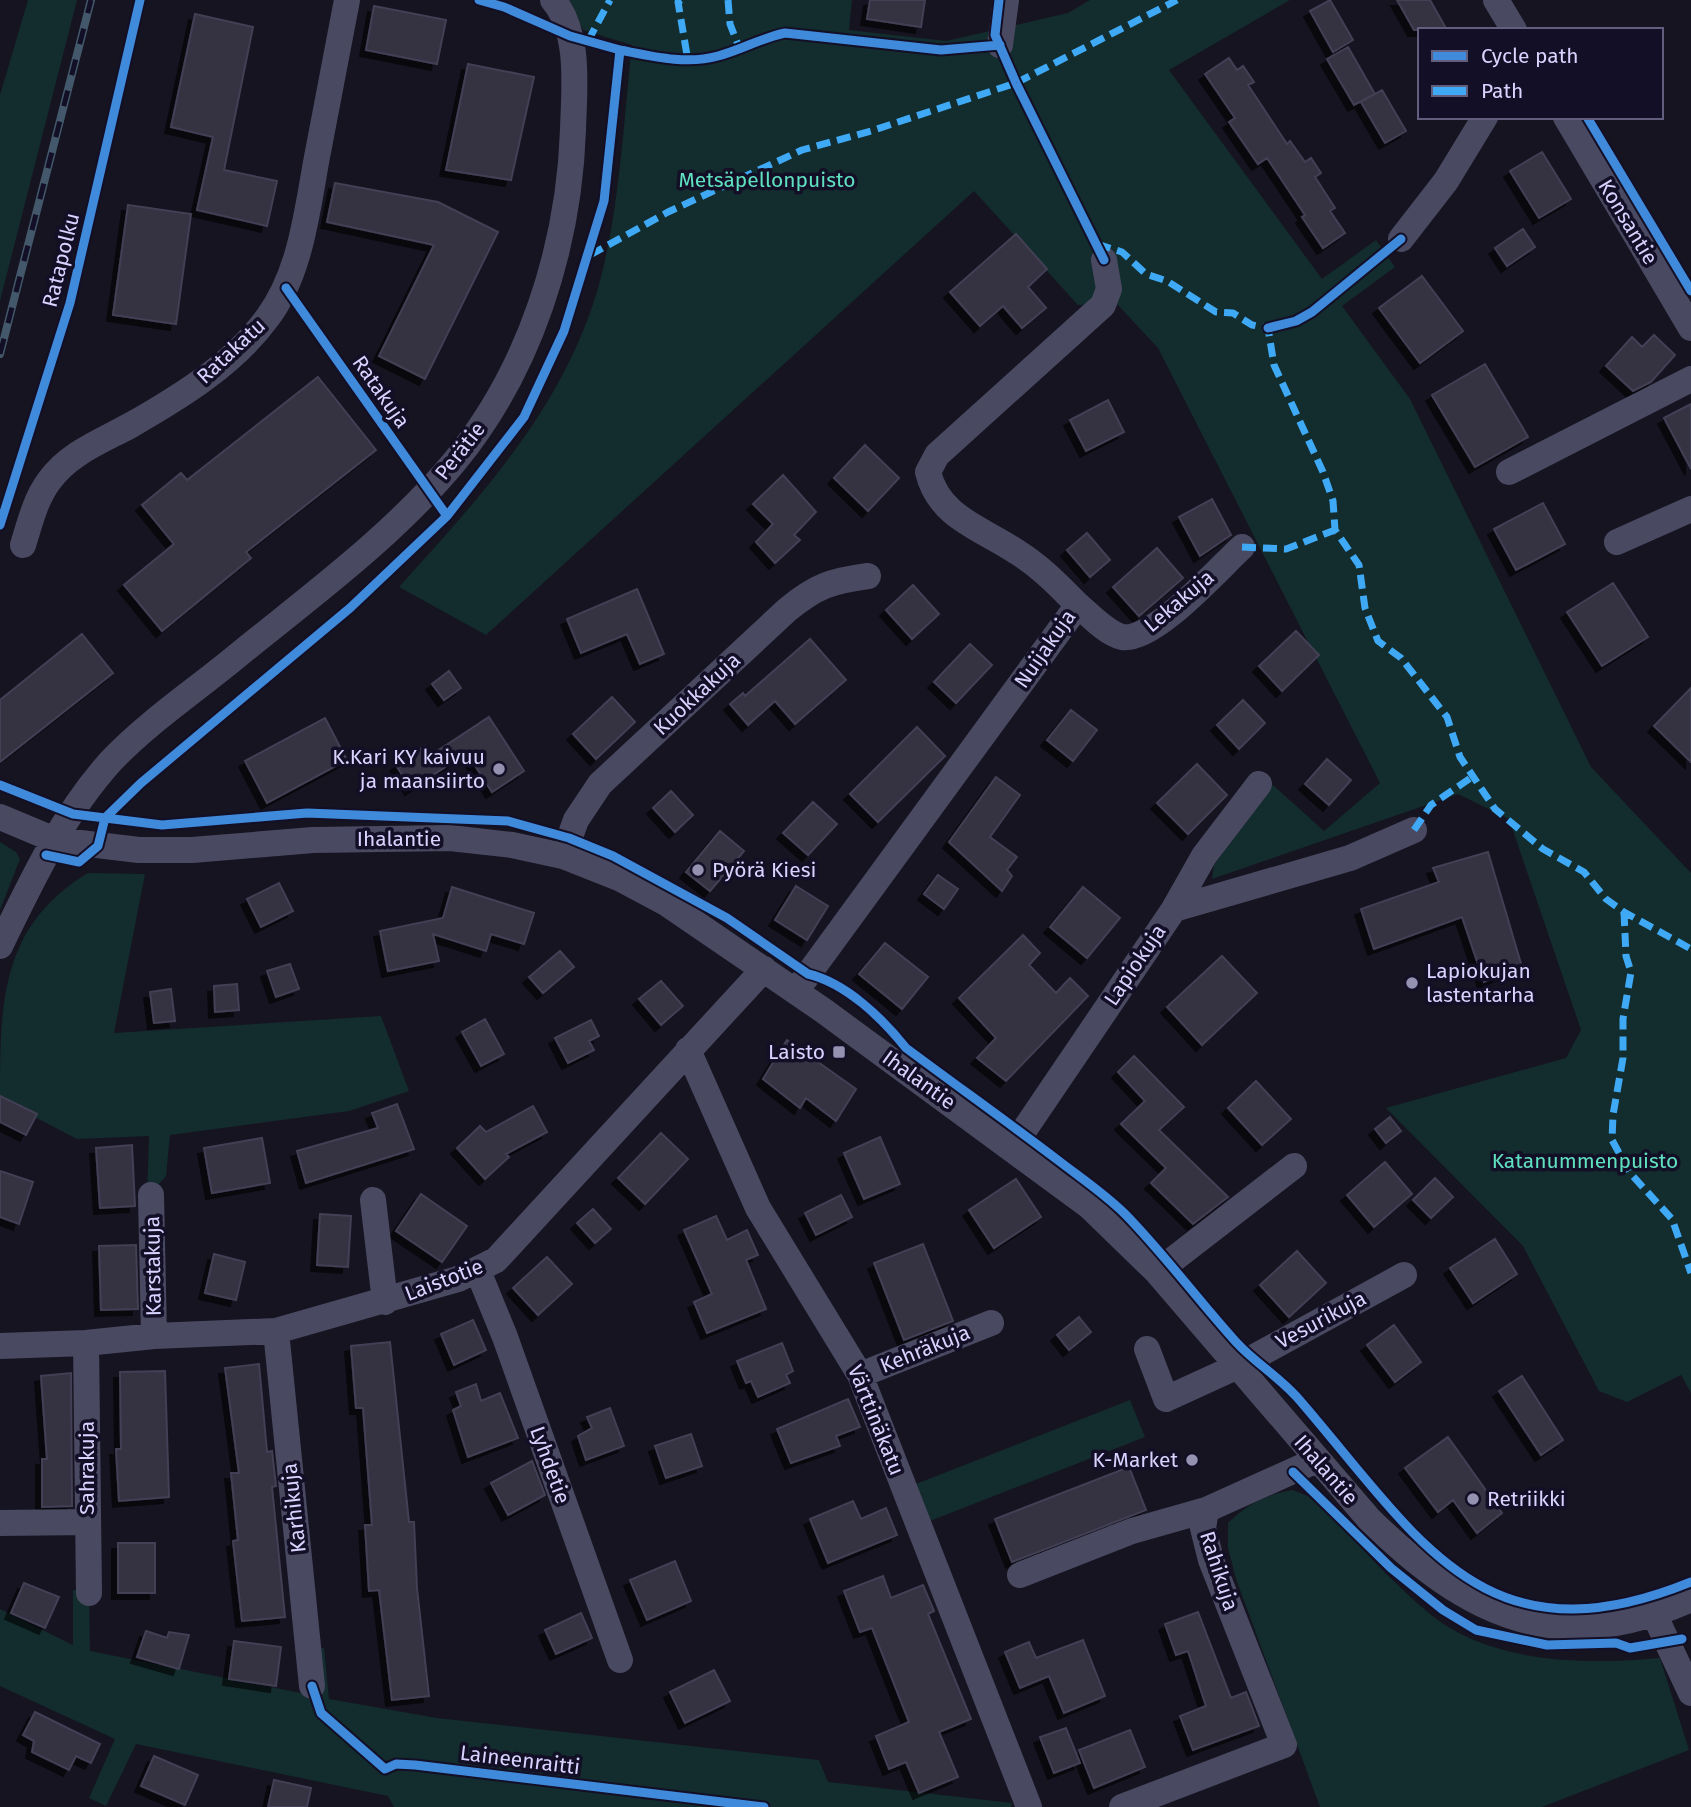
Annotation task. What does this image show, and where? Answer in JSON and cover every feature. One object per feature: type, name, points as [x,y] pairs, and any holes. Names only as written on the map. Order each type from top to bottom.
[{"type":"street","name":"Ratakatu","points":[[23,545],[36,505],[49,481],[69,461],[167,404],[203,379],[253,337],[270,315],[286,288],[304,229],[346,0]]},
{"type":"street","name":"Perätie","points":[[0,946],[55,840],[113,759],[405,515],[455,461],[500,396],[535,321],[561,227],[571,171],[572,52],[566,19],[553,0]]},
{"type":"street","points":[[1000,45],[1006,0]]},
{"type":"street","points":[[1496,0],[1513,28]]},
{"type":"street","points":[[1401,239],[1446,181],[1484,119]]},
{"type":"street","name":"Konsantie","points":[[1567,119],[1691,328]]},
{"type":"street","name":"Nuijakuja","points":[[796,991],[1078,605],[1017,551],[970,527],[950,511],[931,484],[928,472],[937,455],[1103,304],[1109,289],[1104,260]]},
{"type":"street","points":[[1509,472],[1691,379]]},
{"type":"street","points":[[1617,542],[1691,509]]},
{"type":"street","name":"Lekakuja","points":[[1078,605],[1110,631],[1122,637],[1136,636],[1160,623],[1242,547]]},
{"type":"street","name":"Kuokkakuja","points":[[563,856],[576,820],[600,784],[778,619],[808,593],[831,581],[868,576]]},
{"type":"street","name":"Lapiokuja","points":[[1012,1147],[1174,909],[1223,829],[1259,784]]},
{"type":"street","name":"Ihalantie","points":[[0,817],[55,840],[139,850],[179,850],[313,840],[450,838],[512,845],[563,856],[621,879],[666,904],[796,991],[1012,1147],[1088,1206],[1157,1272],[1317,1460],[1404,1553],[1452,1589],[1498,1612],[1561,1626],[1594,1628],[1621,1625],[1655,1616],[1691,1599]]},
{"type":"street","points":[[1174,909],[1350,859],[1414,830]]},
{"type":"street","name":"Laistotie","points":[[0,1346],[276,1331],[385,1302],[478,1271],[496,1260],[764,969]]},
{"type":"street","name":"Värttinäkatu","points":[[688,1049],[758,1208],[860,1375],[1029,1807]]},
{"type":"street","points":[[1157,1272],[1294,1166]]},
{"type":"street","name":"Karstakuja","points":[[151,1195],[154,1336]]},
{"type":"street","points":[[373,1200],[385,1302]]},
{"type":"street","name":"Lyhdetie","points":[[478,1271],[509,1349],[620,1660]]},
{"type":"street","name":"Vesurikuja","points":[[1147,1349],[1166,1399],[1238,1366],[1405,1275]]},
{"type":"street","name":"Kehräkuja","points":[[860,1375],[991,1323]]},
{"type":"street","name":"Karhikuja","points":[[276,1331],[312,1686]]},
{"type":"street","name":"Sahrakuja","points":[[86,1343],[89,1593]]},
{"type":"street","name":"Rahikuja","points":[[1122,1807],[1284,1745],[1212,1560],[1203,1528],[1206,1510],[1317,1460]]},
{"type":"street","points":[[1020,1575],[1132,1531],[1206,1510]]},
{"type":"street","points":[[0,1523],[87,1522]]},
{"type":"street","points":[[1655,1616],[1691,1693]]},
{"type":"green space","points":[[28,0],[77,0],[0,301],[0,95]]},
{"type":"green space","points":[[569,0],[852,0],[849,30],[946,41],[1068,13],[1090,0],[1290,0],[1169,70],[1322,279],[1376,240],[1395,267],[1342,306],[1410,399],[1591,767],[1691,873],[1691,1393],[1681,1375],[1627,1402],[1599,1391],[1523,1246],[1386,1108],[1566,1058],[1581,1030],[1509,819],[1458,794],[1212,879],[1214,865],[1273,785],[1324,831],[1380,783],[1158,348],[1117,304],[1078,305],[974,191],[486,635],[399,587],[486,487],[538,417],[560,380],[595,298],[615,205],[632,45],[583,30]]},
{"type":"green space","points":[[0,842],[16,852],[20,859],[0,910]]},
{"type":"green space","points":[[88,873],[145,874],[114,1033],[381,1016],[409,1091],[349,1111],[170,1135],[166,1176],[147,1197],[149,1136],[77,1139],[0,1099],[1,1031],[5,999],[21,942],[37,917],[59,894]]},
{"type":"green space","points":[[1130,1400],[1145,1437],[930,1521],[916,1484]]},
{"type":"green space","points":[[1292,1490],[1308,1496],[1416,1602],[1455,1631],[1510,1652],[1540,1657],[1601,1661],[1660,1658],[1689,1750],[1542,1807],[1320,1807],[1236,1579],[1228,1548],[1228,1523],[1235,1516],[1257,1501]]},
{"type":"green space","points":[[73,1590],[89,1590],[90,1651],[301,1693],[297,1650],[324,1648],[329,1699],[437,1718],[819,1760],[828,1782],[1012,1803],[1011,1807],[394,1807],[388,1796],[136,1744],[106,1806],[89,1798],[115,1739],[0,1686],[0,1609],[73,1645]]},
{"type":"building","points":[[870,0],[925,0],[921,27],[867,19]]},
{"type":"building","points":[[1330,0],[1353,40],[1333,52],[1310,11]]},
{"type":"building","points":[[1397,0],[1430,0],[1446,28],[1414,30]]},
{"type":"building","points":[[374,6],[446,20],[437,64],[366,50]]},
{"type":"building","points":[[195,14],[253,27],[224,170],[277,181],[267,226],[197,210],[213,137],[171,127]]},
{"type":"building","points":[[1348,47],[1375,94],[1354,105],[1327,59]]},
{"type":"building","points":[[1229,58],[1237,70],[1243,66],[1254,82],[1248,85],[1287,144],[1290,141],[1305,162],[1311,158],[1321,173],[1315,177],[1335,208],[1330,211],[1345,233],[1323,248],[1302,217],[1305,215],[1267,158],[1258,164],[1229,122],[1235,118],[1205,74]]},
{"type":"building","points":[[468,64],[534,77],[511,180],[446,170]]},
{"type":"building","points":[[1382,90],[1406,131],[1385,143],[1361,102]]},
{"type":"building","points":[[1542,152],[1571,199],[1539,218],[1510,171]]},
{"type":"building","points":[[335,183],[438,202],[498,232],[425,379],[379,356],[434,245],[327,222]]},
{"type":"building","points":[[128,205],[191,214],[176,324],[113,315]]},
{"type":"building","points":[[1523,229],[1535,247],[1507,266],[1495,248]]},
{"type":"building","points":[[1016,234],[1047,269],[1028,287],[1046,308],[1022,328],[1003,306],[980,326],[950,292]]},
{"type":"building","points":[[1422,276],[1463,331],[1420,363],[1379,308]]},
{"type":"building","points":[[1654,335],[1675,355],[1651,382],[1633,391],[1606,366],[1632,337],[1642,347]]},
{"type":"building","points":[[1485,364],[1528,437],[1475,467],[1432,395]]},
{"type":"building","points":[[318,377],[376,450],[246,552],[251,558],[162,631],[124,585],[174,544],[142,505],[181,473],[187,480]]},
{"type":"building","points":[[1108,400],[1124,432],[1086,451],[1070,420]]},
{"type":"building","points":[[1691,404],[1691,469],[1664,418]]},
{"type":"building","points":[[865,445],[899,478],[868,511],[834,478]]},
{"type":"building","points":[[783,475],[816,512],[794,535],[800,540],[775,563],[756,542],[773,524],[753,504]]},
{"type":"building","points":[[1212,499],[1231,535],[1200,556],[1179,517]]},
{"type":"building","points":[[1543,503],[1565,544],[1516,570],[1494,529]]},
{"type":"building","points":[[1087,533],[1110,560],[1090,577],[1067,550]]},
{"type":"building","points":[[1157,548],[1183,578],[1139,616],[1113,587]]},
{"type":"building","points":[[1613,583],[1648,637],[1602,666],[1567,612]]},
{"type":"building","points":[[913,585],[939,614],[912,639],[886,610]]},
{"type":"building","points":[[637,589],[664,654],[640,664],[627,634],[581,653],[567,619]]},
{"type":"building","points":[[1296,631],[1319,655],[1282,691],[1259,666]]},
{"type":"building","points":[[82,634],[113,673],[0,762],[0,700]]},
{"type":"building","points":[[810,639],[846,680],[795,724],[775,701],[748,725],[730,704],[743,693],[745,696]]},
{"type":"building","points":[[970,644],[992,665],[956,703],[934,682]]},
{"type":"building","points":[[449,671],[461,688],[444,700],[432,684]]},
{"type":"building","points":[[1691,688],[1691,762],[1654,726]]},
{"type":"building","points":[[612,697],[635,722],[596,759],[573,734]]},
{"type":"building","points":[[1243,700],[1265,723],[1239,749],[1217,725]]},
{"type":"building","points":[[1071,710],[1097,730],[1073,761],[1047,740]]},
{"type":"building","points":[[489,717],[524,771],[492,792],[467,753],[411,789],[396,765],[425,746],[431,755]]},
{"type":"building","points":[[325,718],[347,760],[267,803],[245,761]]},
{"type":"building","points":[[917,727],[945,756],[878,822],[850,794]]},
{"type":"building","points":[[1327,759],[1351,780],[1329,805],[1305,784]]},
{"type":"building","points":[[1197,764],[1227,795],[1188,834],[1157,803]]},
{"type":"building","points":[[996,777],[1020,795],[990,837],[1017,857],[1007,870],[1012,876],[1002,891],[949,842]]},
{"type":"building","points":[[671,791],[693,815],[675,832],[653,808]]},
{"type":"building","points":[[813,802],[837,824],[808,855],[783,833]]},
{"type":"building","points":[[720,831],[744,851],[710,891],[686,872]]},
{"type":"building","points":[[1488,852],[1522,967],[1484,982],[1462,917],[1374,949],[1361,909],[1439,882],[1433,868]]},
{"type":"building","points":[[938,875],[958,889],[944,909],[924,894]]},
{"type":"building","points":[[279,883],[293,911],[261,927],[247,899]]},
{"type":"building","points":[[796,886],[828,906],[807,940],[775,920]]},
{"type":"building","points":[[452,887],[534,913],[524,944],[491,934],[486,951],[433,934],[439,961],[388,971],[380,931],[443,918]]},
{"type":"building","points":[[1083,887],[1120,918],[1087,958],[1050,927]]},
{"type":"building","points":[[1023,935],[1040,953],[1029,965],[1056,993],[1070,978],[1088,996],[1006,1081],[977,1058],[996,1038],[959,998]]},
{"type":"building","points":[[885,943],[928,977],[902,1009],[859,974]]},
{"type":"building","points":[[560,951],[574,967],[543,993],[529,977]]},
{"type":"building","points":[[1222,956],[1257,993],[1202,1045],[1167,1007]]},
{"type":"building","points":[[290,964],[299,989],[276,997],[267,971]]},
{"type":"building","points":[[661,981],[683,1006],[661,1025],[639,999]]},
{"type":"building","points":[[237,984],[239,1010],[215,1012],[214,986]]},
{"type":"building","points":[[171,989],[175,1021],[154,1023],[150,992]]},
{"type":"building","points":[[485,1019],[504,1054],[481,1066],[462,1032]]},
{"type":"building","points":[[591,1020],[599,1036],[589,1041],[594,1050],[568,1063],[555,1038]]},
{"type":"building","points":[[787,1040],[856,1089],[836,1121],[806,1098],[800,1108],[763,1079]]},
{"type":"building","points":[[1134,1056],[1184,1107],[1159,1130],[1228,1197],[1193,1224],[1151,1183],[1166,1168],[1121,1124],[1145,1101],[1118,1072]]},
{"type":"building","points":[[1256,1081],[1291,1119],[1262,1145],[1228,1108]]},
{"type":"building","points":[[0,1096],[37,1114],[26,1135],[0,1122]]},
{"type":"building","points":[[397,1104],[414,1149],[306,1183],[297,1151],[378,1128],[372,1113]]},
{"type":"building","points":[[533,1106],[547,1132],[506,1154],[509,1157],[485,1179],[457,1148],[480,1126],[486,1132]]},
{"type":"building","points":[[1390,1117],[1401,1131],[1386,1143],[1375,1129]]},
{"type":"building","points":[[661,1133],[688,1159],[645,1204],[618,1178]]},
{"type":"building","points":[[880,1137],[900,1184],[864,1199],[844,1153]]},
{"type":"building","points":[[262,1138],[270,1183],[212,1193],[204,1148]]},
{"type":"building","points":[[132,1145],[135,1206],[100,1208],[96,1148]]},
{"type":"building","points":[[1385,1162],[1412,1194],[1374,1227],[1347,1195]]},
{"type":"building","points":[[0,1171],[33,1182],[19,1224],[0,1217]]},
{"type":"building","points":[[1435,1178],[1453,1197],[1431,1218],[1413,1200]]},
{"type":"building","points":[[1016,1179],[1041,1217],[994,1248],[969,1210]]},
{"type":"building","points":[[421,1194],[467,1226],[442,1262],[396,1231]]},
{"type":"building","points":[[841,1195],[852,1217],[816,1235],[805,1213]]},
{"type":"building","points":[[593,1209],[611,1229],[595,1243],[577,1223]]},
{"type":"building","points":[[320,1214],[351,1216],[348,1267],[317,1265]]},
{"type":"building","points":[[716,1216],[727,1240],[747,1230],[758,1255],[746,1260],[766,1309],[707,1333],[694,1302],[712,1294],[684,1230]]},
{"type":"building","points":[[1495,1239],[1517,1274],[1473,1303],[1450,1268]]},
{"type":"building","points":[[923,1244],[953,1321],[904,1340],[874,1263]]},
{"type":"building","points":[[136,1245],[138,1309],[101,1310],[99,1246]]},
{"type":"building","points":[[1297,1251],[1326,1283],[1289,1317],[1260,1285]]},
{"type":"building","points":[[214,1254],[245,1262],[236,1300],[205,1293]]},
{"type":"building","points":[[547,1257],[572,1284],[538,1315],[513,1288]]},
{"type":"building","points":[[1079,1317],[1091,1332],[1069,1350],[1057,1335]]},
{"type":"building","points":[[473,1320],[486,1350],[454,1365],[441,1334]]},
{"type":"building","points":[[1394,1325],[1421,1362],[1395,1382],[1367,1345]]},
{"type":"building","points":[[390,1342],[409,1522],[414,1522],[417,1588],[429,1696],[392,1700],[379,1590],[369,1591],[365,1525],[372,1525],[363,1408],[356,1408],[351,1346]]},
{"type":"building","points":[[782,1343],[793,1371],[786,1375],[790,1383],[758,1397],[751,1381],[746,1383],[737,1361]]},
{"type":"building","points":[[259,1364],[267,1452],[272,1451],[276,1486],[272,1487],[285,1617],[242,1621],[233,1541],[238,1540],[231,1473],[239,1473],[225,1368]]},
{"type":"building","points":[[165,1371],[169,1497],[119,1501],[116,1449],[121,1449],[120,1372]]},
{"type":"building","points":[[71,1373],[72,1506],[42,1507],[42,1459],[47,1459],[41,1376]]},
{"type":"building","points":[[1522,1376],[1563,1440],[1541,1455],[1499,1391]]},
{"type":"building","points":[[476,1384],[481,1401],[500,1393],[518,1438],[468,1457],[453,1410],[461,1406],[456,1392]]},
{"type":"building","points":[[848,1399],[860,1427],[836,1436],[840,1446],[791,1463],[777,1429]]},
{"type":"building","points":[[610,1408],[624,1446],[586,1460],[578,1436],[592,1428],[587,1417]]},
{"type":"building","points":[[691,1434],[702,1466],[666,1478],[655,1446]]},
{"type":"building","points":[[1448,1437],[1502,1513],[1477,1533],[1453,1500],[1438,1512],[1405,1468]]},
{"type":"building","points":[[532,1461],[545,1495],[508,1515],[491,1483]]},
{"type":"building","points":[[1129,1467],[1146,1510],[1012,1562],[995,1519]]},
{"type":"building","points":[[853,1501],[861,1519],[886,1508],[897,1535],[828,1563],[810,1519]]},
{"type":"building","points":[[118,1543],[155,1543],[155,1593],[118,1593]]},
{"type":"building","points":[[675,1561],[691,1601],[647,1620],[630,1580]]},
{"type":"building","points":[[883,1576],[891,1598],[923,1585],[934,1611],[928,1614],[971,1719],[939,1732],[958,1777],[919,1793],[906,1762],[889,1769],[876,1736],[909,1722],[872,1628],[860,1632],[844,1591]]},
{"type":"building","points":[[24,1583],[59,1597],[45,1628],[11,1613]]},
{"type":"building","points":[[1198,1612],[1231,1698],[1246,1692],[1259,1726],[1193,1750],[1180,1716],[1206,1706],[1188,1651],[1176,1655],[1165,1624]]},
{"type":"building","points":[[581,1613],[592,1638],[556,1654],[545,1630]]},
{"type":"building","points":[[146,1631],[167,1638],[169,1632],[189,1635],[179,1669],[137,1657]]},
{"type":"building","points":[[1083,1640],[1105,1696],[1064,1713],[1049,1676],[1020,1688],[1005,1652],[1029,1642],[1036,1658]]},
{"type":"building","points":[[234,1641],[281,1647],[276,1686],[229,1679]]},
{"type":"building","points":[[714,1670],[730,1701],[685,1723],[670,1692]]},
{"type":"building","points":[[35,1712],[100,1744],[91,1763],[76,1756],[69,1770],[32,1752],[34,1741],[23,1735]]},
{"type":"building","points":[[1066,1728],[1080,1763],[1054,1773],[1040,1737]]},
{"type":"building","points":[[1130,1730],[1145,1767],[1094,1788],[1079,1750]]},
{"type":"building","points":[[154,1756],[198,1775],[185,1805],[141,1786]]},
{"type":"building","points":[[274,1780],[311,1788],[307,1807],[268,1807]]},
{"type":"railway","points":[[0,354],[91,0]]},
{"type":"marked path","points":[[588,41],[610,0]]},
{"type":"marked path","points":[[681,0],[678,2],[688,61]]},
{"type":"marked path","points":[[728,0],[730,24],[739,47]]},
{"type":"marked path","points":[[590,255],[668,212],[802,150],[871,131],[1016,83],[1177,0]]},
{"type":"marked path","points":[[1097,244],[1122,252],[1146,274],[1167,281],[1216,312],[1233,313],[1252,325],[1268,328],[1274,365],[1323,472],[1333,501],[1335,530],[1359,565],[1365,608],[1378,641],[1401,658],[1447,717],[1460,757],[1495,809],[1543,849],[1584,872],[1606,899],[1624,912],[1691,949]]},
{"type":"marked path","points":[[1242,547],[1286,549],[1335,530]]},
{"type":"marked path","points":[[1414,830],[1431,805],[1472,777]]},
{"type":"marked path","points":[[1624,912],[1626,956],[1631,972],[1623,1019],[1623,1058],[1613,1115],[1612,1140],[1630,1173],[1672,1219],[1691,1273]]},
{"type":"cycle path","name":"Ratapolku","points":[[0,525],[70,303],[140,0]]},
{"type":"cycle path","points":[[46,855],[79,862],[98,846],[105,818],[141,783],[350,608],[447,516],[524,417],[564,331],[604,201],[620,50],[570,36],[504,7],[479,0]]},
{"type":"cycle path","points":[[999,0],[995,35],[1104,260]]},
{"type":"cycle path","points":[[620,50],[669,59],[706,59],[785,33],[941,50],[1000,45]]},
{"type":"cycle path","points":[[1588,119],[1691,291]]},
{"type":"cycle path","points":[[1268,328],[1296,321],[1312,312],[1401,239]]},
{"type":"cycle path","name":"Ratakuja","points":[[286,288],[447,516]]},
{"type":"cycle path","points":[[0,785],[73,814],[162,825],[307,813],[508,821],[569,838],[613,856],[727,918],[808,974],[849,993],[886,1025],[906,1048],[1110,1200],[1154,1245],[1236,1342],[1295,1394],[1384,1501],[1423,1542],[1464,1575],[1509,1598],[1560,1609],[1620,1604],[1691,1582]]},
{"type":"cycle path","points":[[1293,1472],[1391,1568],[1443,1610],[1476,1630],[1547,1645],[1616,1643],[1630,1648],[1682,1639]]},
{"type":"cycle path","name":"Laineenraitti","points":[[312,1686],[321,1713],[385,1769],[396,1764],[415,1765],[764,1807]]},
{"type":"place","name":"K.Kari KY kaivuu ja maansiirto","points":[[499,769]]},
{"type":"place","name":"Pyörä Kiesi","points":[[698,870]]},
{"type":"place","name":"Lapiokujan lastentarha","points":[[1412,983]]},
{"type":"place","name":"Laisto","points":[[839,1052]]},
{"type":"place","name":"K-Market","points":[[1192,1460]]},
{"type":"place","name":"Retriikki","points":[[1473,1499]]},
{"type":"park label","name":"Metsäpellonpuisto","points":[[767,180]]},
{"type":"park label","name":"Katanummenpuisto","points":[[1585,1161]]}]
